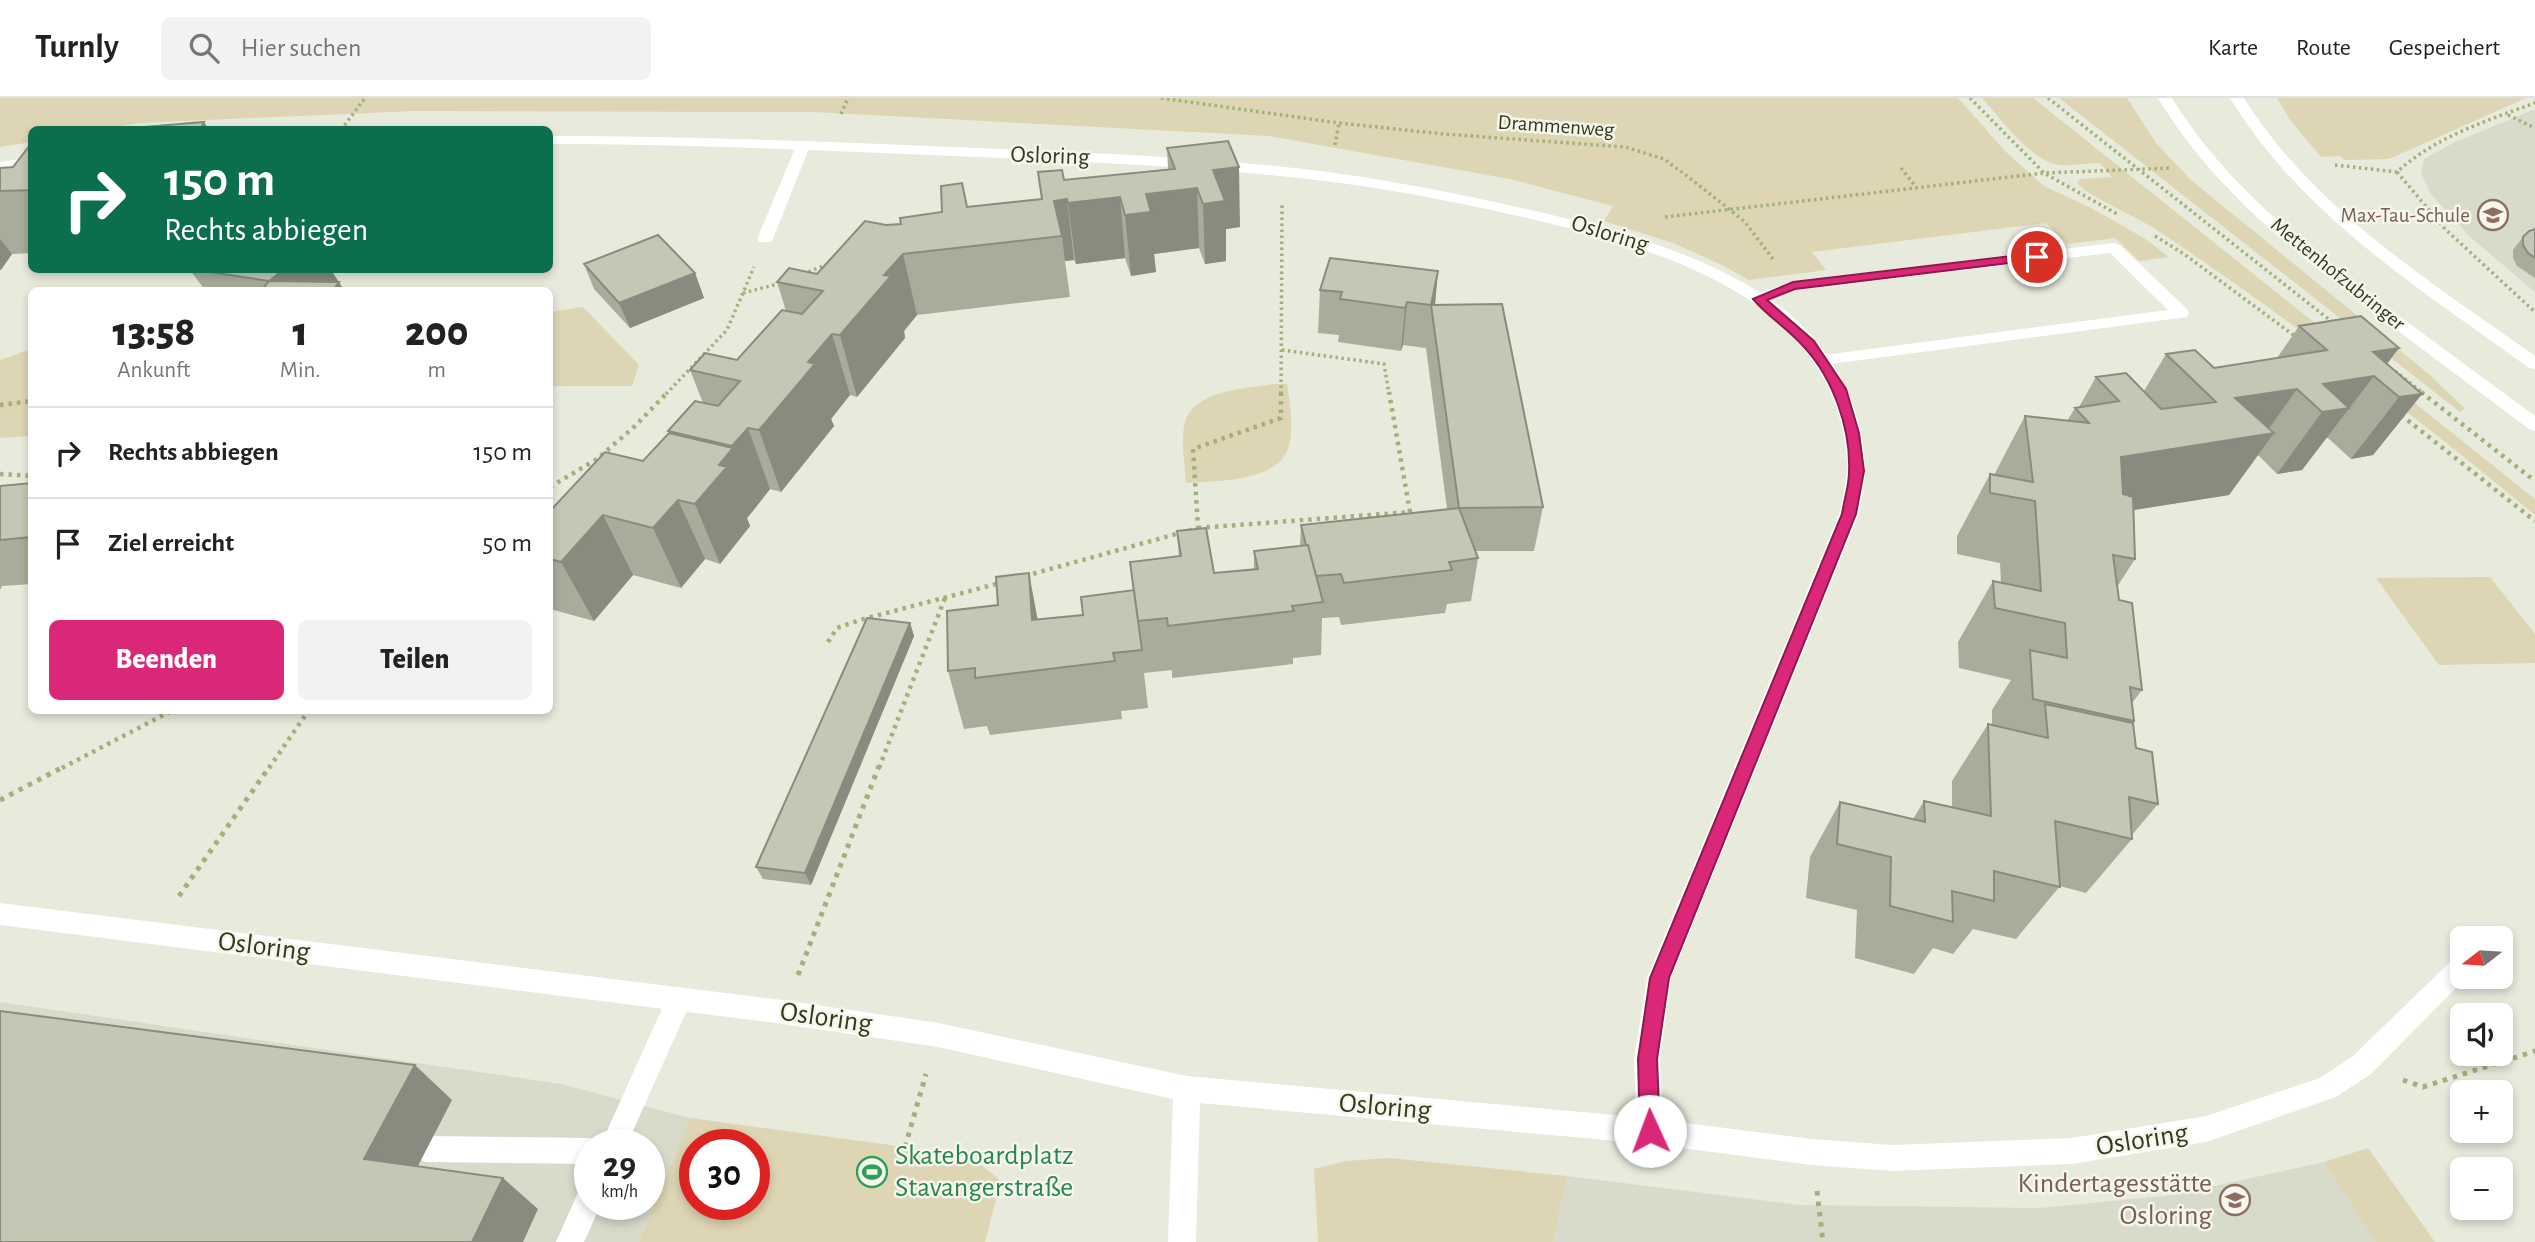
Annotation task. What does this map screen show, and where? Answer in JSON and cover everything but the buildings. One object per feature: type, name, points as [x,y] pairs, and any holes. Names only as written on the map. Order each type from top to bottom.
[{"type":"street","name":"Mettenhofzubringer","points":[[2165,98],[2189,136],[2214,166],[2277,228],[2344,283],[2535,425]]},
{"type":"street","name":"Mettenhofzubringer","points":[[2237,98],[2254,127],[2272,149],[2333,211],[2535,365]]},
{"type":"street","name":"Osloring","points":[[553,140],[694,140],[1098,158],[1329,177],[1569,221],[1681,257],[1759,299],[1781,316],[1823,360],[1839,389],[1852,433],[1857,471],[1849,514],[1660,978],[1647,1059],[1650,1131]]},
{"type":"street","points":[[765,239],[803,146]]},
{"type":"street","points":[[0,166],[28,162]]},
{"type":"street","points":[[1759,299],[1793,286],[2114,248],[2181,313],[1823,360]]},
{"type":"street","name":"Osloring","points":[[0,914],[783,1012],[938,1035],[1187,1089],[1650,1131],[1812,1152],[1892,1158],[2058,1151],[2206,1129],[2327,1088],[2362,1065],[2450,979]]},
{"type":"street","points":[[621,1129],[679,999]]},
{"type":"street","points":[[1182,1242],[1187,1089]]},
{"type":"street","points":[[426,1149],[574,1151]]},
{"type":"street","points":[[570,1242],[580,1220]]},
{"type":"path","points":[[344,126],[365,98]]},
{"type":"path","name":"Drammenweg","points":[[1161,98],[1378,127],[1625,147],[1664,159],[1727,209],[2044,173],[2099,170]]},
{"type":"path","points":[[1970,98],[2044,173],[2127,219]]},
{"type":"path","points":[[2048,98],[2347,333]]},
{"type":"path","points":[[2397,172],[2406,162],[2446,141],[2535,103]]},
{"type":"path","points":[[2507,115],[2535,128]]},
{"type":"path","points":[[2341,165],[2397,172],[2418,201],[2458,246],[2535,312]]},
{"type":"path","points":[[1901,169],[1917,188]]},
{"type":"path","points":[[1198,528],[1193,449],[1281,418],[1282,172]]},
{"type":"path","points":[[2150,233],[2184,254],[2306,345]]},
{"type":"path","points":[[553,485],[597,459],[634,427],[727,330],[765,239]]},
{"type":"path","points":[[802,275],[840,259]]},
{"type":"path","points":[[743,293],[789,280]]},
{"type":"path","points":[[1025,576],[1198,528],[1410,512],[1384,364],[1282,350]]},
{"type":"path","points":[[2390,367],[2535,481]]},
{"type":"path","points":[[0,405],[28,402]]},
{"type":"path","points":[[2394,410],[2535,520]]},
{"type":"path","points":[[0,474],[28,476]]},
{"type":"path","points":[[828,642],[837,628],[860,620],[1012,579]]},
{"type":"path","points":[[783,1012],[945,598]]},
{"type":"path","points":[[0,800],[165,714]]},
{"type":"path","points":[[152,933],[306,714]]},
{"type":"path","points":[[905,1147],[938,1035]]},
{"type":"path","points":[[2362,1065],[2423,1087],[2535,1051]]},
{"type":"path","points":[[1812,1152],[1823,1242]]},
{"type":"shaded area","points":[[0,98],[1958,98],[2006,152],[2044,186],[2091,208],[2144,238],[2169,257],[2139,261],[2115,238],[2067,244],[2046,223],[1812,252],[1826,270],[1749,280],[1673,243],[1604,221],[1613,206],[1510,179],[1269,136],[814,112],[414,111],[120,126],[28,126],[28,142],[0,147]]},
{"type":"shaded area","points":[[1982,98],[2033,98],[2535,499],[2535,515],[2400,406],[2261,302],[2156,230],[2083,189],[2077,182],[2081,179],[2112,177],[2100,163],[2061,165],[2039,157],[2018,139]]},
{"type":"shaded area","points":[[2059,98],[2127,98],[2156,143],[2191,180],[2431,376],[2465,409],[2460,412]]},
{"type":"shaded area","points":[[2277,98],[2526,98],[2389,159],[2345,160],[2340,156],[2321,157],[2291,121]]},
{"type":"shaded area","name":"Max-Tau-Schule","points":[[2535,109],[2535,292],[2470,237],[2430,193],[2421,173],[2424,159],[2453,143]]},
{"type":"shaded area","points":[[583,307],[639,365],[632,386],[553,386],[553,312]]},
{"type":"shaded area","points":[[28,350],[28,436],[0,438],[0,360]]},
{"type":"shaded area","points":[[1287,384],[1290,409],[1289,443],[1280,461],[1270,469],[1242,478],[1186,483],[1184,427],[1188,415],[1196,405],[1220,393]]},
{"type":"shaded area","points":[[2490,577],[2535,634],[2535,663],[2439,665],[2376,578]]},
{"type":"shaded area","points":[[0,1002],[561,1084],[690,1118],[685,1129],[679,1129],[679,1145],[665,1179],[665,1129],[574,1129],[574,1220],[648,1220],[639,1242],[0,1242]]},
{"type":"shaded area","name":"Skateboardplatz Stavangerstraße","points":[[690,1118],[905,1147],[980,1164],[1001,1181],[985,1242],[639,1242],[648,1220],[665,1220],[665,1179],[679,1145],[679,1220],[770,1220],[770,1129],[685,1129]]},
{"type":"shaded area","points":[[2368,1148],[2435,1242],[2375,1242],[2324,1162]]},
{"type":"shaded area","points":[[1389,1158],[1567,1176],[1553,1242],[1318,1242],[1314,1169],[1346,1161]]},
{"type":"shaded area","name":"Kindertagesstätte Osloring","points":[[2324,1162],[2375,1242],[1553,1242],[1567,1176],[1800,1205],[2040,1208],[2174,1195]]},
{"type":"place","name":"Max-Tau-Schule","points":[[2493,215]]},
{"type":"place","name":"Skateboardplatz Stavangerstraße","points":[[872,1172]]},
{"type":"place","name":"Kindertagesstätte Osloring","points":[[2235,1200]]},
{"type":"route","points":[[1650,1131],[1647,1059],[1660,978],[1849,514],[1857,471],[1852,433],[1839,389],[1823,360],[1781,316],[1759,299],[1793,286],[2037,257]]}]
